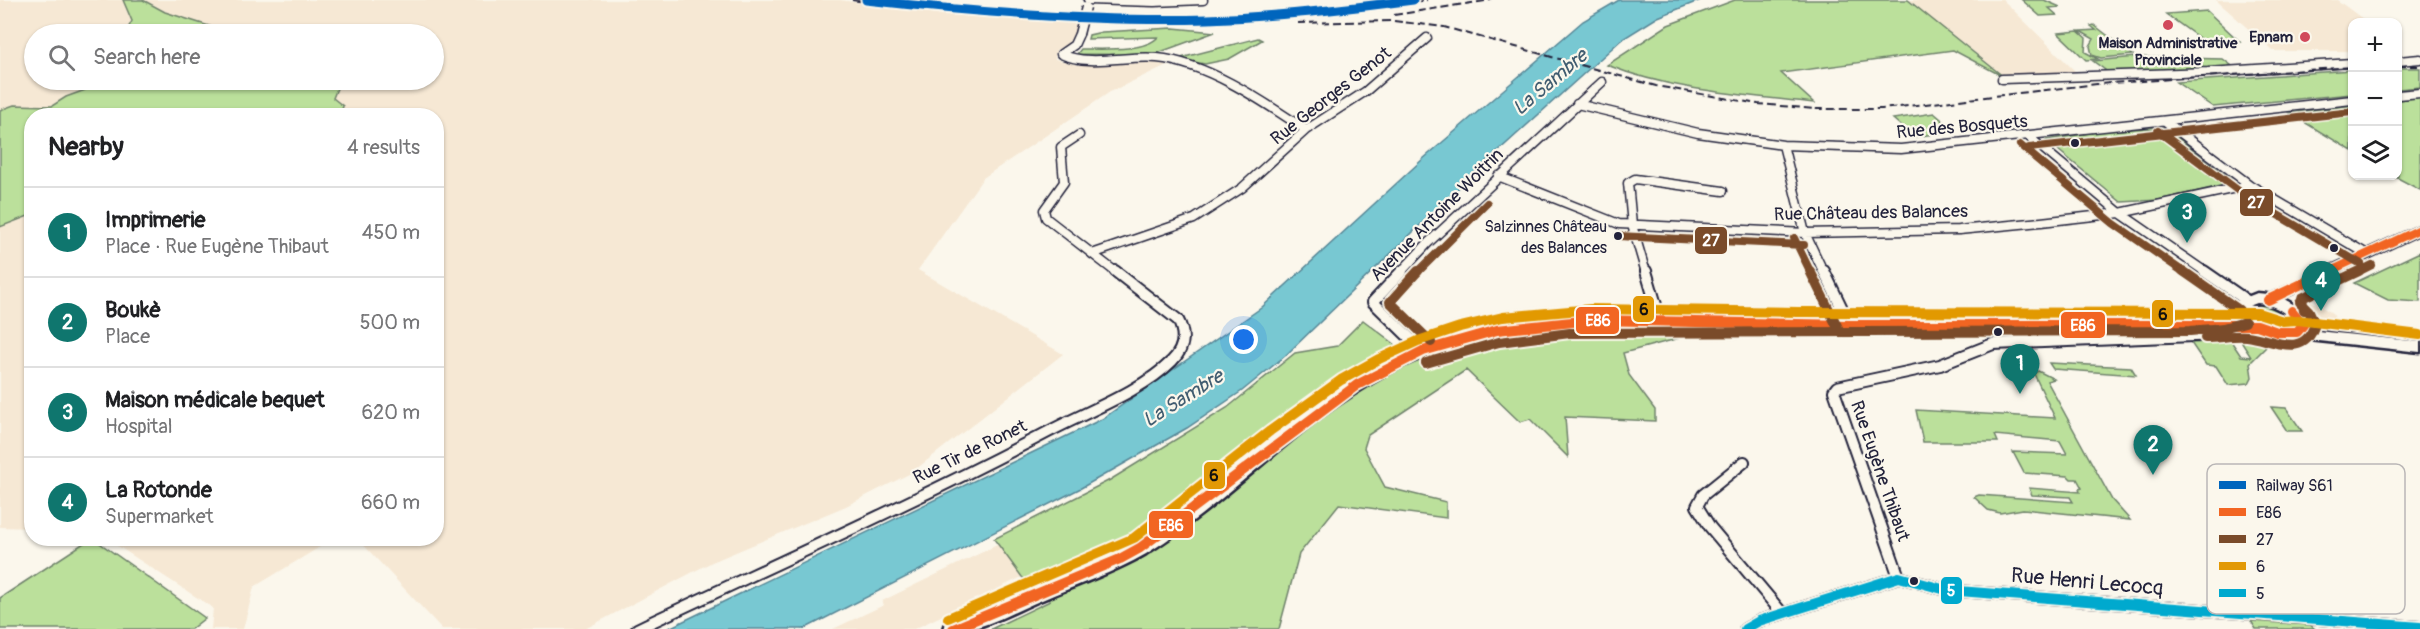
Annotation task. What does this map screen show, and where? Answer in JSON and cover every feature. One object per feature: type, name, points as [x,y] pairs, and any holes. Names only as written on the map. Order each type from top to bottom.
[{"type":"main road","points":[[1849,323],[2198,319],[2221,316],[2244,305],[2268,300],[2420,229]]},
{"type":"main road","points":[[2293,289],[2290,295],[2297,321]]},
{"type":"main road","points":[[2268,300],[2315,336],[2420,346]]},
{"type":"main road","points":[[2244,305],[2257,325]]},
{"type":"main road","points":[[953,629],[1120,559],[1140,548],[1341,396],[1378,373],[1424,351],[1483,333],[1526,325],[1591,320],[2257,325],[2282,333],[2297,321]]},
{"type":"street","points":[[1203,0],[1087,2],[1077,42],[1061,54],[1074,60],[1140,57],[1170,60],[1225,83],[1306,130]]},
{"type":"street","name":"Rue Georges Genot","points":[[1092,254],[1194,219],[1242,188],[1306,130],[1366,91],[1427,38]]},
{"type":"street","points":[[2402,61],[2420,59]]},
{"type":"street","points":[[2002,79],[2174,74],[2348,63]]},
{"type":"street","name":"Avenue Antoine Woitrin","points":[[1424,351],[1373,302],[1428,243],[1602,82]]},
{"type":"street","points":[[2402,95],[2420,93]]},
{"type":"street","name":"Rue des Bosquets","points":[[1577,104],[1698,133],[1783,145],[1901,149],[2348,100]]},
{"type":"street","points":[[2165,122],[2250,185],[2367,254]]},
{"type":"street","name":"Rue Tir de Ronet","points":[[637,629],[1019,448],[1141,382],[1171,362],[1184,342],[1183,327],[1178,320],[1056,227],[1044,214],[1047,204],[1064,182],[1061,147],[1079,135]]},
{"type":"street","points":[[2028,136],[2120,213],[2244,305]]},
{"type":"street","points":[[1783,145],[1805,233],[1849,323]]},
{"type":"street","name":"Rue Château des Balances","points":[[1498,176],[1619,224],[1805,233],[1959,230],[2120,213],[2250,185]]},
{"type":"street","points":[[1661,322],[1632,225],[1628,183],[1635,179],[1723,191]]},
{"type":"street","name":"Rue Eugène Thibaut","points":[[1899,577],[1834,392],[1837,387],[1940,365],[1993,344],[2219,335],[2225,334],[2234,326]]},
{"type":"street","points":[[1744,462],[1703,495],[1697,506],[1710,527],[1782,613]]},
{"type":"street","points":[[1745,629],[1782,613],[1899,577]]},
{"type":"street","name":"Rue Henri Lecocq","points":[[1899,577],[1946,590],[2207,611]]},
{"type":"street","name":"Rue Henri Lecocq","points":[[2243,614],[2420,627]]},
{"type":"shaded area","points":[[0,0],[840,0],[943,15],[1077,22],[1073,42],[1056,50],[1055,59],[1078,65],[1140,60],[1169,64],[1110,92],[983,178],[918,270],[1063,354],[911,473],[846,506],[712,562],[585,629],[442,629],[365,546],[444,546],[444,108],[24,108],[24,528],[0,527]]},
{"type":"shaded area","points":[[1908,0],[2003,0],[2081,77],[2004,77]]},
{"type":"shaded area","name":"Epnam","points":[[2216,0],[2337,0],[2362,18],[2348,18],[2348,51],[2273,51]]},
{"type":"shaded area","points":[[2299,294],[2332,313],[2346,334],[2324,329],[2307,320],[2295,306],[2295,299]]},
{"type":"shaded area","points":[[999,544],[1022,577],[914,629],[833,629],[884,605],[882,601]]},
{"type":"shaded area","points":[[118,546],[321,546],[254,587],[243,629],[211,629],[213,608]]},
{"type":"green space","points":[[123,0],[143,0],[165,12],[203,24],[130,24],[132,21]]},
{"type":"green space","points":[[1735,0],[1908,0],[2004,77],[1953,50],[1781,73],[1814,103],[1683,86],[1657,81],[1607,65],[1668,25]]},
{"type":"green space","points":[[2022,0],[2044,0],[2060,7],[2049,8],[2057,15],[2040,16]]},
{"type":"green space","points":[[2207,11],[2240,42],[2209,45],[2166,14]]},
{"type":"green space","points":[[2094,25],[2133,55],[2101,58],[2092,55],[2090,46],[2094,39],[2080,31],[2096,30],[2091,26]]},
{"type":"green space","points":[[1173,28],[1215,32],[1152,55],[1077,54],[1081,49],[1111,49],[1143,45],[1158,37],[1088,39],[1089,35],[1102,32]]},
{"type":"green space","points":[[2078,31],[2086,38],[2085,52],[2098,59],[2086,60],[2058,33]]},
{"type":"green space","points":[[1258,38],[1262,40],[1229,59],[1205,64],[1177,59]]},
{"type":"green space","points":[[2137,57],[2223,59],[2235,68],[2112,75],[2093,61]]},
{"type":"green space","points":[[2402,68],[2420,68],[2420,87],[2402,89]]},
{"type":"green space","points":[[2348,70],[2348,94],[2213,107],[2176,82]]},
{"type":"green space","points":[[85,90],[336,90],[333,98],[343,106],[342,108],[24,108],[24,218],[0,227],[0,110],[14,105],[52,106],[66,97]]},
{"type":"green space","points":[[2420,97],[2420,190],[2401,180],[2402,99]]},
{"type":"green space","points":[[2348,106],[2348,149],[2289,113]]},
{"type":"green space","points":[[1934,113],[1955,131],[1914,137],[1893,119]]},
{"type":"green space","points":[[2164,127],[2231,179],[2233,183],[2159,200],[2121,202],[2046,140],[2102,131]]},
{"type":"green space","points":[[2420,252],[2420,302],[2388,300],[2354,283]]},
{"type":"green space","points":[[2261,304],[2274,307],[2289,317],[2289,324],[2275,326],[2252,314],[2252,307]]},
{"type":"green space","points":[[1363,320],[1400,348],[1431,360],[1469,343],[1549,331],[1634,327],[1687,328],[1692,335],[1623,353],[1629,375],[1655,410],[1655,421],[1565,417],[1568,457],[1530,419],[1520,422],[1466,370],[1368,435],[1364,448],[1385,487],[1446,502],[1446,518],[1339,504],[1299,554],[1279,629],[991,629],[1050,601],[1022,577],[994,539],[1110,480],[1227,408],[1295,353],[1337,346]]},
{"type":"green space","points":[[2274,339],[2250,363],[2252,377],[2249,383],[2228,385],[2216,366],[2206,365],[2191,343],[2231,341],[2241,356],[2251,357],[2240,340]]},
{"type":"green space","points":[[2049,363],[2131,367],[2136,375],[2053,369]]},
{"type":"green space","points":[[2038,371],[2054,379],[2047,381],[2112,500],[2130,520],[2023,509],[2000,513],[1988,510],[1974,497],[1979,495],[2073,502],[2070,497],[2032,495],[2029,488],[2080,492],[2079,489],[2082,488],[2077,479],[2071,479],[2068,476],[2024,473],[2013,452],[2067,454],[2060,441],[1995,435],[1998,442],[1923,442],[1916,410],[2055,418],[2034,374]]},
{"type":"green space","points":[[2271,407],[2286,408],[2302,431],[2287,431]]},
{"type":"green space","points":[[79,546],[104,546],[205,618],[191,629],[0,629],[0,598]]},
{"type":"green space","points":[[2251,621],[2310,625],[2315,629],[2256,629]]},
{"type":"water","name":"La Sambre","points":[[1619,0],[1701,0],[1658,17],[1621,40],[1475,172],[1285,356],[1242,391],[1187,428],[1081,488],[804,629],[667,629],[1102,419],[1261,308],[1423,159],[1583,21]]},
{"type":"railway","points":[[852,0],[899,7],[970,13],[1139,20],[1283,16],[1427,0]]},
{"type":"railway","points":[[1394,15],[1491,0]]},
{"type":"railway","points":[[1298,23],[1394,21],[1444,27],[1656,86],[1758,104],[1816,109],[1882,109],[2097,84],[2348,67]]},
{"type":"railway","points":[[2402,66],[2420,66]]},
{"type":"rail line","name":"S61","points":[[866,0],[1003,14],[1140,20],[1277,15],[1413,0]]},
{"type":"transit line","name":"27","points":[[2029,148],[2348,112]]},
{"type":"transit line","name":"27","points":[[2158,131],[2244,195],[2361,264]]},
{"type":"transit line","name":"27","points":[[2020,145],[2113,223],[2239,310]]},
{"type":"transit line","name":"27","points":[[1431,342],[1390,302],[1437,251],[1487,203]]},
{"type":"transit line","name":"E86","points":[[2268,300],[2420,229]]},
{"type":"transit line","name":"27","points":[[1618,236],[1804,245]]},
{"type":"transit line","name":"27","points":[[1794,238],[1839,330]]},
{"type":"transit line","name":"27","points":[[2304,310],[2302,298],[2372,265]]},
{"type":"transit line","name":"27","points":[[2205,338],[2242,336],[2287,344],[2305,342],[2312,335],[2315,324],[2309,311],[2300,302]]},
{"type":"transit line","name":"6","points":[[948,618],[1134,538],[1305,405],[1341,380],[1379,359],[1418,341],[1460,327],[1503,317],[1591,309],[2258,313],[2283,321],[2298,320],[2420,335]]},
{"type":"transit line","name":"E86","points":[[953,629],[1120,559],[1140,548],[1357,385],[1423,351],[1497,330],[1591,320],[1850,325],[2257,325],[2277,332],[2297,332],[2303,325],[2292,311]]},
{"type":"transit line","name":"27","points":[[1426,363],[1499,342],[1570,333],[2190,331],[2223,328],[2245,322]]},
{"type":"transit line","name":"5","points":[[1745,629],[1759,621],[1899,577],[1946,590],[2207,610]]},
{"type":"transit line","name":"5","points":[[2253,614],[2420,627]]},
{"type":"place","name":"Maison Administrative Provinciale","points":[[2168,25]]},
{"type":"place","name":"Epnam","points":[[2305,37]]},
{"type":"place","name":"Salzinnes Château des Balances","points":[[1618,236]]},
{"type":"place","name":"Maison médicale bequet","points":[[2187,243]]},
{"type":"place","name":"La Rotonde","points":[[2321,311]]},
{"type":"place","name":"Imprimerie","points":[[2020,394]]},
{"type":"place","name":"Boukè","points":[[2153,475]]}]
